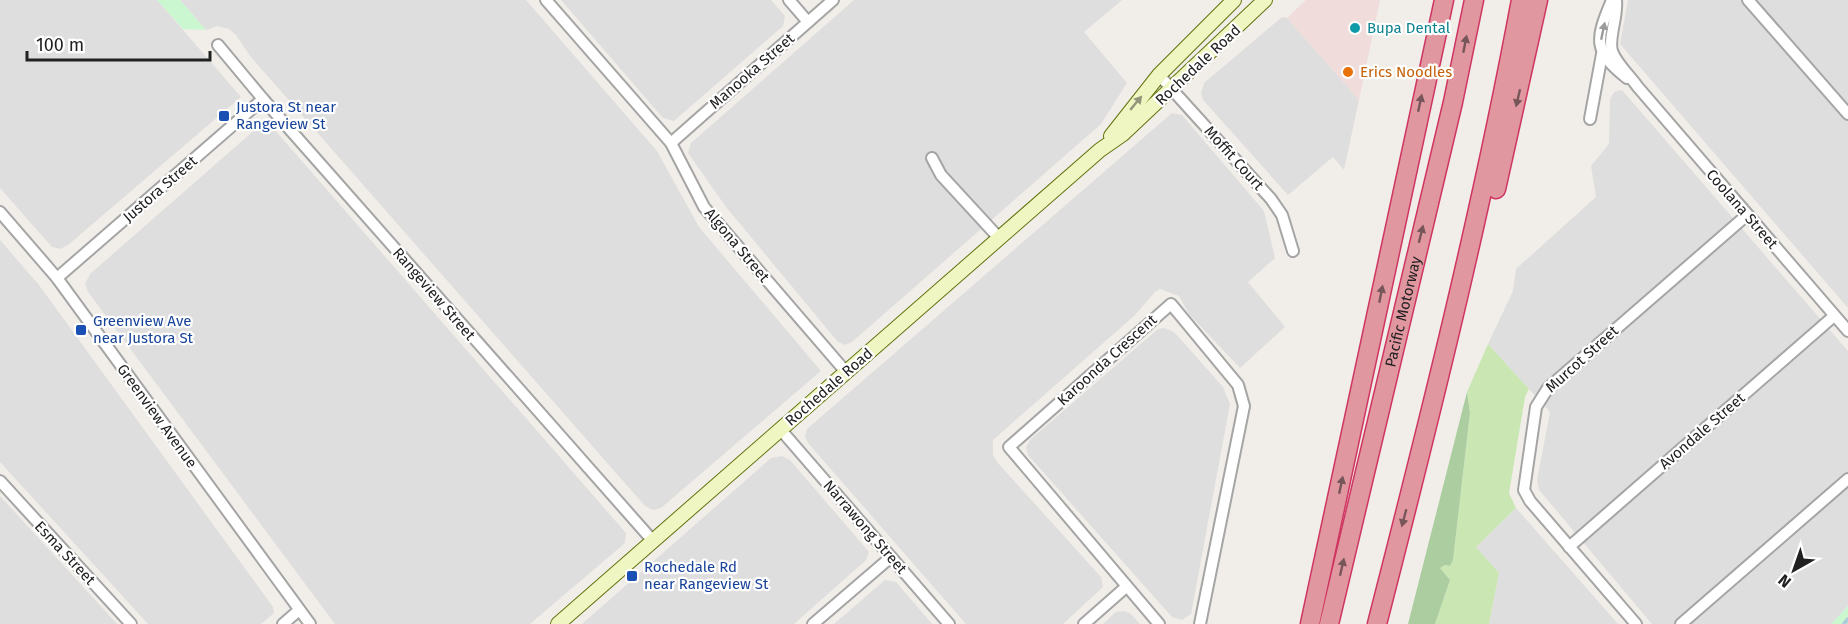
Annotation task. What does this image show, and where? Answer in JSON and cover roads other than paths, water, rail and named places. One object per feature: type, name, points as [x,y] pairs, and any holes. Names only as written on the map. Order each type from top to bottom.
[{"type":"highway","points":[[1310,624],[1444,0]]},
{"type":"highway","name":"Pacific Motorway","points":[[1329,624],[1453,102],[1474,0]]},
{"type":"highway","points":[[1377,624],[1419,461],[1494,144],[1521,0]]},
{"type":"highway","points":[[1419,461],[1461,340],[1538,0]]},
{"type":"main road","name":"Rochedale Road","points":[[1101,150],[1159,75],[1234,0]]},
{"type":"main road","name":"Rochedale Road","points":[[558,624],[999,238],[1172,90],[1265,0]]},
{"type":"street","name":"Algona Street","points":[[546,0],[670,143],[704,207],[846,372]]},
{"type":"street","points":[[789,0],[808,22]]},
{"type":"street","name":"Manooka Street","points":[[670,143],[833,0]]},
{"type":"street","points":[[1590,119],[1596,85],[1607,53],[1600,42],[1614,0]]},
{"type":"street","points":[[1748,0],[1848,114]]},
{"type":"street","name":"Rangeview Street","points":[[218,45],[653,541]]},
{"type":"street","name":"Coolana Street","points":[[1607,53],[1619,72],[1636,86]]},
{"type":"street","name":"Coolana Street","points":[[1607,53],[1848,331]]},
{"type":"street","points":[[1596,85],[1611,72],[1619,72]]},
{"type":"street","name":"Moffit Court","points":[[1159,75],[1271,199],[1282,215],[1293,251]]},
{"type":"street","name":"Justora Street","points":[[57,278],[263,99]]},
{"type":"street","points":[[932,158],[941,175],[999,238]]},
{"type":"street","name":"Greenview Avenue","points":[[0,212],[57,278],[310,624]]},
{"type":"street","name":"Murcot Street","points":[[1636,624],[1530,501],[1524,490],[1523,478],[1540,397],[1747,215]]},
{"type":"street","name":"Karoonda Crescent","points":[[1159,624],[1009,447],[1171,304],[1238,384],[1244,406],[1200,624]]},
{"type":"street","name":"Avondale Street","points":[[1569,547],[1834,316]]},
{"type":"street","name":"Narrawong Street","points":[[781,430],[949,624]]},
{"type":"street","points":[[1681,624],[1848,479]]},
{"type":"street","name":"Esma Street","points":[[0,481],[131,624]]},
{"type":"street","points":[[813,624],[891,557]]},
{"type":"street","points":[[1084,624],[1126,587]]},
{"type":"street","points":[[283,624],[298,610]]},
{"type":"waterway","points":[[1844,624],[1848,619]]},
{"type":"place","name":"Bupa Dental","points":[[1355,28]]},
{"type":"place","name":"Erics Noodles","points":[[1348,72]]},
{"type":"place","name":"Justora St near Rangeview St","points":[[224,116]]},
{"type":"place","name":"Greenview Ave near Justora St","points":[[81,330]]},
{"type":"place","name":"Rochedale Rd near Rangeview St","points":[[632,576]]}]
